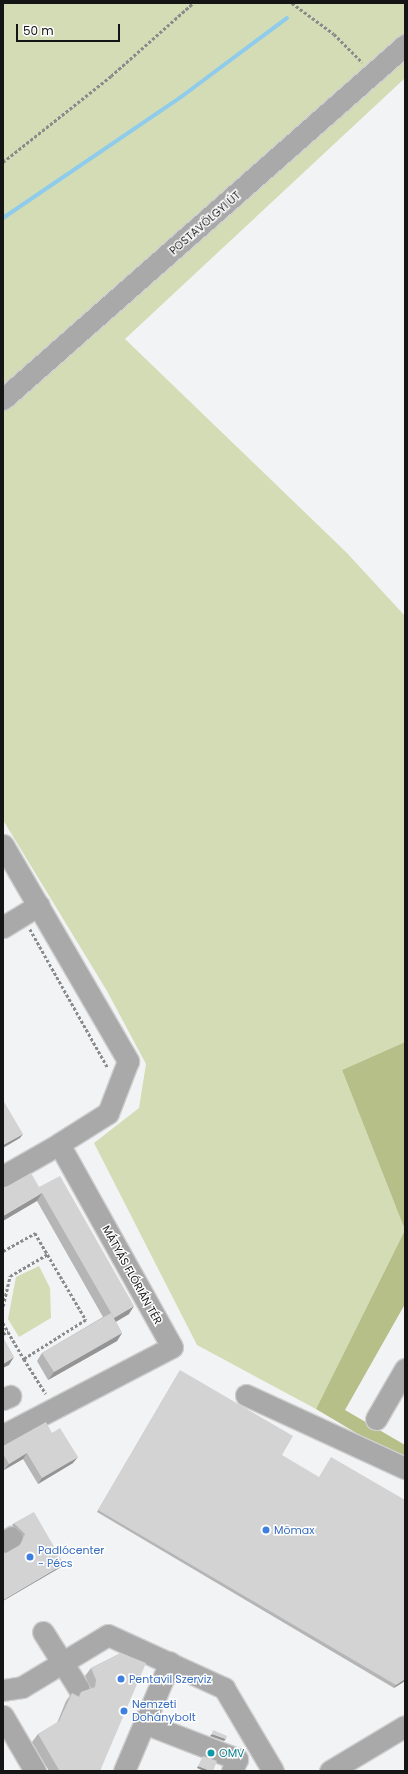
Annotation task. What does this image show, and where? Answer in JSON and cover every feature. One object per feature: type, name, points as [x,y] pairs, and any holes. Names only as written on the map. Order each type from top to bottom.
[{"type":"street","name":"POSTAVÖLGYI ÚT","points":[[3,398],[405,45]]},
{"type":"street","points":[[3,845],[21,875],[31,910],[128,1061],[117,1084],[108,1113],[3,1176]]},
{"type":"street","points":[[3,927],[31,910]]},
{"type":"street","name":"MÁTYÁS FLÓRIÁN TÉR","points":[[54,1408],[172,1347],[58,1144]]},
{"type":"street","points":[[376,1419],[404,1372]]},
{"type":"street","points":[[246,1395],[405,1468]]},
{"type":"street","points":[[3,1434],[54,1408]]},
{"type":"street","points":[[43,1632],[79,1689]]},
{"type":"street","points":[[3,1690],[22,1687],[108,1635],[170,1662],[224,1688],[273,1771]]},
{"type":"street","points":[[124,1771],[170,1662]]},
{"type":"street","points":[[3,1716],[34,1771]]},
{"type":"street","points":[[144,1724],[237,1759],[232,1771]]},
{"type":"street","points":[[330,1771],[405,1726]]},
{"type":"path","points":[[3,162],[111,76],[193,3]]},
{"type":"path","points":[[292,3],[334,34],[373,73]]},
{"type":"path","points":[[31,910],[117,1084]]},
{"type":"path","points":[[3,1251],[35,1233],[86,1320],[24,1358]]},
{"type":"path","points":[[3,1306],[10,1276],[48,1254]]},
{"type":"path","points":[[3,1323],[54,1408]]},
{"type":"path","points":[[3,1334],[8,1331]]},
{"type":"green space","points":[[3,3],[405,3],[405,78],[125,339],[347,553],[405,616],[405,1042],[342,1070],[405,1230],[316,1409],[197,1345],[94,1143],[139,1108],[146,1064],[107,991],[3,820]]},
{"type":"green space","points":[[405,1042],[405,1230],[342,1070]]},
{"type":"green space","points":[[405,1230],[405,1304],[345,1410],[405,1445],[405,1462],[316,1409]]},
{"type":"green space","points":[[39,1266],[50,1288],[51,1318],[19,1337],[8,1319],[16,1277]]},
{"type":"building","points":[[3,1100],[23,1134],[3,1145]]},
{"type":"building","points":[[31,1173],[39,1187],[60,1176],[134,1306],[114,1318],[42,1193],[3,1216],[3,1189]]},
{"type":"building","points":[[111,1313],[122,1333],[54,1372],[42,1353]]},
{"type":"building","points":[[3,1337],[14,1357],[3,1364]]},
{"type":"building","name":"Mömax","points":[[180,1370],[293,1436],[282,1455],[319,1477],[331,1457],[405,1500],[405,1679],[396,1685],[98,1510]]},
{"type":"building","points":[[46,1422],[52,1433],[60,1428],[78,1457],[42,1478],[27,1453],[9,1464],[3,1454],[3,1446]]},
{"type":"building","name":"Padlócenter - Pécs","points":[[34,1512],[64,1564],[3,1600],[3,1552],[6,1553],[20,1545],[25,1534],[14,1523]]},
{"type":"building","points":[[121,1653],[146,1663],[100,1771],[59,1770],[38,1734],[59,1721],[72,1693],[79,1697],[81,1692],[95,1687],[96,1680],[91,1668]]},
{"type":"building","points":[[213,1730],[227,1736],[226,1739],[212,1734]]},
{"type":"building","points":[[203,1756],[217,1761],[213,1771],[198,1766]]},
{"type":"waterway","points":[[3,218],[181,97],[287,18]]},
{"type":"place","name":"Mömax","points":[[266,1530]]},
{"type":"place","name":"Padlócenter - Pécs","points":[[30,1557]]},
{"type":"place","name":"Pentavil Szerviz","points":[[121,1679]]},
{"type":"place","name":"Nemzeti Dohánybolt","points":[[124,1711]]},
{"type":"place","name":"OMV","points":[[211,1753]]}]
